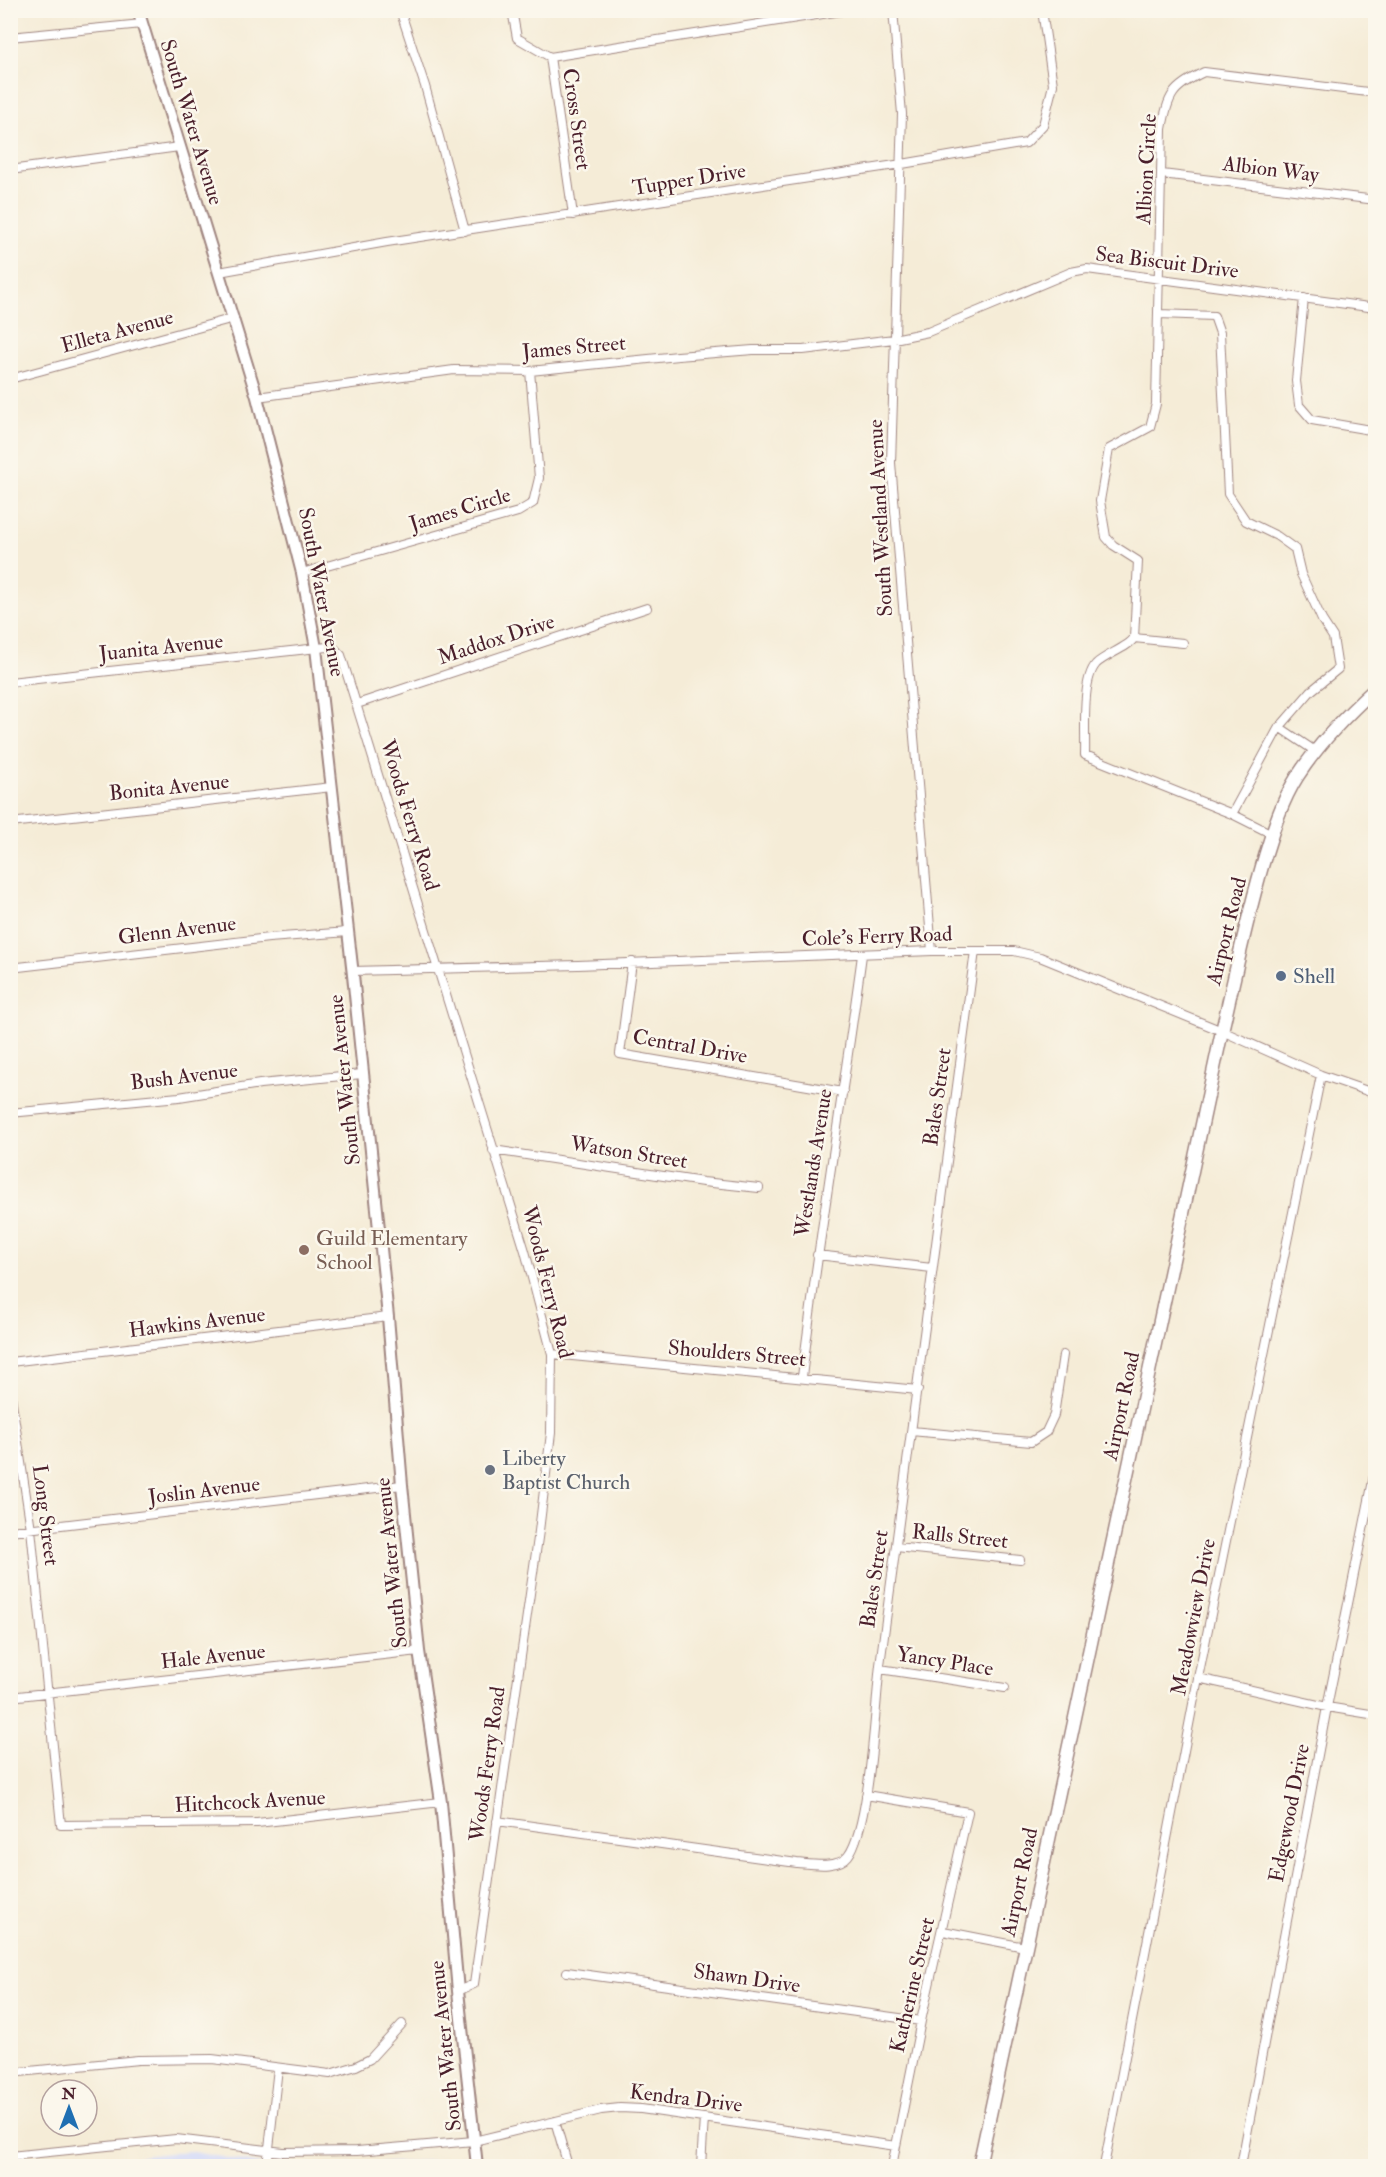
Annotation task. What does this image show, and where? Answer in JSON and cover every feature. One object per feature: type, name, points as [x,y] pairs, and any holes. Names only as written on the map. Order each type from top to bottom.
[{"type":"highway","name":"Airport Road","points":[[979,2166],[1222,1031],[1255,888],[1278,817],[1296,779],[1315,751],[1338,724],[1376,688]]},
{"type":"main road","name":"South Water Avenue","points":[[138,10],[257,397],[302,573],[316,648],[353,971],[419,1651],[441,1802],[477,2166]]},
{"type":"street","points":[[400,10],[425,86],[465,231]]},
{"type":"street","name":"Cross Street","points":[[512,10],[517,38],[550,57],[573,215]]},
{"type":"street","points":[[550,57],[848,10]]},
{"type":"street","name":"South Westland Avenue","points":[[893,10],[902,114],[902,164],[894,339],[892,473],[932,951]]},
{"type":"street","name":"Tupper Drive","points":[[219,272],[376,243],[573,215],[1026,143],[1043,124],[1053,85],[1042,10]]},
{"type":"street","points":[[10,37],[142,24]]},
{"type":"street","name":"Albion Circle","points":[[1134,638],[1138,561],[1113,545],[1106,537],[1100,501],[1109,449],[1150,427],[1156,404],[1162,129],[1167,102],[1182,82],[1204,72],[1376,93]]},
{"type":"street","points":[[10,170],[179,147]]},
{"type":"street","name":"Albion Way","points":[[1162,174],[1376,200]]},
{"type":"street","name":"Sea Biscuit Drive","points":[[894,339],[928,332],[1071,272],[1087,269],[1376,308]]},
{"type":"street","points":[[1304,298],[1296,381],[1299,405],[1312,420],[1376,431]]},
{"type":"street","points":[[1159,314],[1214,316],[1220,333],[1228,494],[1246,521],[1276,536],[1295,549],[1301,574],[1333,638],[1338,669],[1311,691],[1279,727],[1232,814]]},
{"type":"street","name":"Elleta Avenue","points":[[10,379],[234,318]]},
{"type":"street","name":"James Street","points":[[257,397],[454,370],[530,371],[678,356],[764,350],[803,350],[894,339]]},
{"type":"street","name":"James Circle","points":[[302,573],[518,512],[533,503],[539,478],[530,371]]},
{"type":"street","name":"Maddox Drive","points":[[357,704],[647,609]]},
{"type":"street","points":[[1183,644],[1134,638],[1132,643],[1119,648],[1097,664],[1088,678],[1085,755],[1232,814],[1272,834]]},
{"type":"street","name":"Juanita Avenue","points":[[10,682],[316,648]]},
{"type":"street","name":"Woods Ferry Road","points":[[316,648],[335,649],[341,655],[525,1251],[552,1354],[550,1433],[539,1531],[474,1984],[458,1991]]},
{"type":"street","points":[[1279,727],[1315,751]]},
{"type":"street","name":"Bonita Avenue","points":[[10,823],[332,787]]},
{"type":"street","name":"Glenn Avenue","points":[[10,968],[269,938],[348,932]]},
{"type":"street","name":"Cole's Ferry Road","points":[[353,971],[932,951],[1014,951],[1040,957],[1222,1031],[1322,1075],[1376,1094]]},
{"type":"street","name":"Bales Street","points":[[497,1821],[797,1863],[837,1863],[848,1857],[859,1833],[866,1795],[880,1669],[975,951]]},
{"type":"street","name":"Westlands Avenue","points":[[802,1377],[817,1254],[862,955]]},
{"type":"street","name":"Central Drive","points":[[632,962],[620,1054],[843,1092]]},
{"type":"street","name":"Bush Avenue","points":[[10,1113],[178,1097],[260,1084],[362,1074]]},
{"type":"street","name":"Meadowview Drive","points":[[1104,2166],[1198,1678],[1322,1075]]},
{"type":"street","name":"Watson Street","points":[[493,1150],[703,1182],[759,1188]]},
{"type":"street","points":[[817,1254],[932,1268]]},
{"type":"street","name":"Hawkins Avenue","points":[[10,1362],[388,1317]]},
{"type":"street","name":"Shoulders Street","points":[[552,1354],[918,1390]]},
{"type":"street","points":[[911,1431],[1031,1442],[1046,1432],[1054,1416],[1063,1355]]},
{"type":"street","name":"Long Street","points":[[10,1389],[31,1529],[61,1825]]},
{"type":"street","name":"Edgewood Drive","points":[[1241,2166],[1327,1707],[1376,1466]]},
{"type":"street","name":"Joslin Avenue","points":[[10,1531],[402,1485]]},
{"type":"street","name":"Ralls Street","points":[[896,1546],[1020,1560]]},
{"type":"street","name":"Hale Avenue","points":[[10,1696],[419,1651]]},
{"type":"street","name":"Yancy Place","points":[[880,1669],[1005,1688]]},
{"type":"street","points":[[1198,1678],[1327,1707],[1376,1715]]},
{"type":"street","name":"Katherine Street","points":[[866,1795],[968,1812],[921,2021],[892,2166]]},
{"type":"street","name":"Hitchcock Avenue","points":[[61,1825],[257,1823],[441,1802]]},
{"type":"street","points":[[943,1931],[1025,1947]]},
{"type":"street","name":"Shawn Drive","points":[[567,1972],[921,2021]]},
{"type":"street","points":[[10,2073],[138,2060],[212,2060],[330,2074],[370,2059],[402,2024]]},
{"type":"street","points":[[267,2166],[279,2068]]},
{"type":"street","name":"Kendra Drive","points":[[10,2156],[176,2139],[283,2152],[357,2151],[474,2141],[601,2110],[620,2108],[896,2146]]},
{"type":"street","points":[[701,2166],[705,2118]]},
{"type":"street","points":[[555,2121],[568,2166]]},
{"type":"shaded area","points":[[187,2151],[271,2166],[63,2166]]},
{"type":"shaded area","points":[[442,2160],[441,2166],[329,2166]]},
{"type":"place","name":"Shell","points":[[1281,976]]},
{"type":"place","name":"Guild Elementary School","points":[[304,1250]]},
{"type":"place","name":"Liberty Baptist Church","points":[[490,1470]]}]
